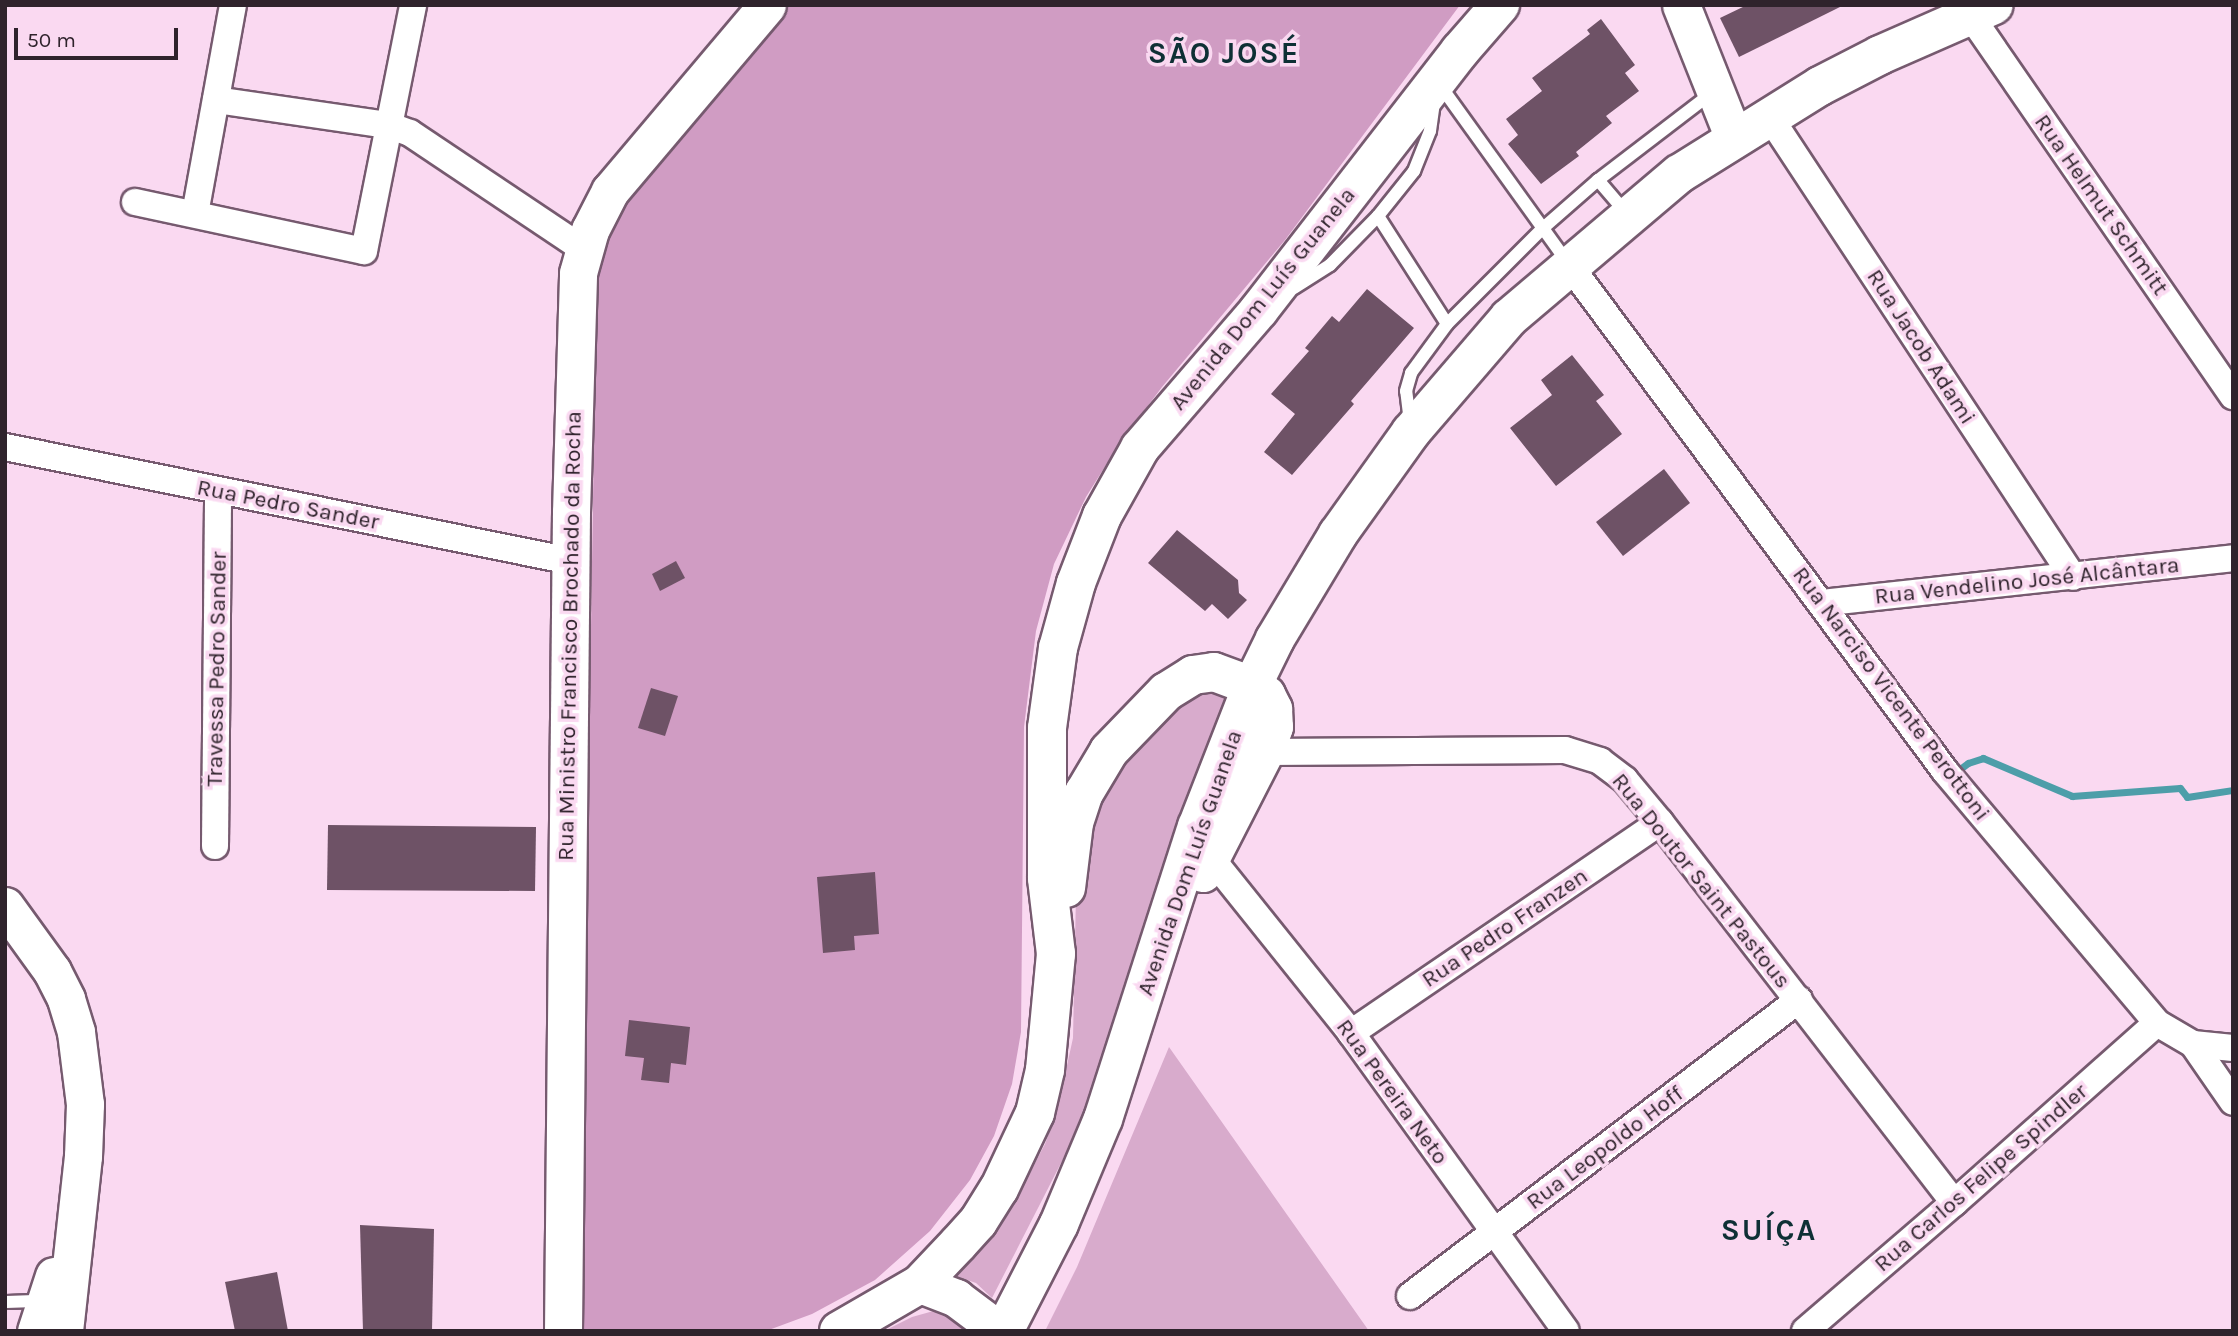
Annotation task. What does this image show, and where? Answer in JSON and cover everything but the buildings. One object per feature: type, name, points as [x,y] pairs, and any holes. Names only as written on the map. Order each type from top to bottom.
[{"type":"main road","name":"Avenida Dom Luís Guanela","points":[[842,1330],[920,1284],[978,1222],[999,1189],[1035,1113],[1045,1070],[1056,954],[1047,878],[1047,728],[1058,648],[1076,583],[1102,516],[1140,448],[1259,310],[1437,81],[1500,5]]},
{"type":"main road","name":"Avenida Dom Luís Guanela","points":[[1002,1331],[1059,1224],[1103,1119],[1197,827],[1252,685],[1275,639],[1338,534],[1411,432],[1509,318],[1679,174],[1769,117],[1880,55],[1982,10]]},
{"type":"main road","points":[[1056,954],[1074,823],[1084,793],[1109,751],[1166,692],[1193,675],[1214,673],[1252,685],[1266,695],[1273,709],[1274,727],[1265,752],[1157,958]]},
{"type":"street","points":[[195,214],[233,5]]},
{"type":"street","name":"Rua Ministro Francisco Brochado da Rocha","points":[[563,1331],[575,324],[583,249],[600,207],[624,172],[767,5]]},
{"type":"street","points":[[1681,5],[1713,92],[1734,138]]},
{"type":"street","points":[[135,202],[364,251],[388,125],[405,7]]},
{"type":"street","name":"Rua Helmut Schmitt","points":[[1982,10],[2233,396]]},
{"type":"street","points":[[216,100],[388,125],[410,133],[583,249]]},
{"type":"street","name":"Rua Jacob Adami","points":[[1769,117],[2073,576]]},
{"type":"street","name":"Rua Narciso Vicente Perottoni","points":[[1570,266],[1945,771],[2157,1023],[2193,1044],[2233,1102]]},
{"type":"street","name":"Rua Pedro Sander","points":[[5,447],[571,561]]},
{"type":"street","name":"Travessa Pedro Sander","points":[[215,846],[218,491]]},
{"type":"street","name":"Rua Vendelino José Alcântara","points":[[1821,603],[2233,558]]},
{"type":"street","name":"Rua Doutor Saint Pastous","points":[[1265,752],[1565,750],[1600,761],[1625,780],[1660,822],[1954,1203]]},
{"type":"street","name":"Rua Pedro Franzen","points":[[1350,1033],[1660,822]]},
{"type":"street","name":"Rua Pereira Neto","points":[[1211,858],[1350,1033],[1566,1331]]},
{"type":"street","points":[[5,905],[52,971],[66,999],[76,1032],[85,1104],[83,1156],[76,1205],[53,1316]]},
{"type":"street","name":"Rua Leopoldo Hoff","points":[[1410,1296],[1799,1000]]},
{"type":"street","name":"Rua Carlos Felipe Spindler","points":[[1805,1331],[2157,1023]]},
{"type":"street","points":[[2193,1044],[2233,1048]]},
{"type":"street","points":[[920,1284],[956,1298],[1002,1331]]},
{"type":"lane","points":[[1259,310],[1330,265],[1378,216],[1414,171],[1430,131],[1437,81]]},
{"type":"lane","points":[[1437,81],[1570,266]]},
{"type":"lane","points":[[1411,432],[1406,391],[1411,373],[1447,324],[1542,229],[1598,180],[1713,92]]},
{"type":"lane","points":[[1598,180],[1628,215]]},
{"type":"lane","points":[[1378,216],[1447,324]]},
{"type":"lane","points":[[5,1303],[53,1316]]},
{"type":"shaded area","points":[[789,5],[1460,5],[1285,240],[1162,387],[1119,444],[1086,497],[1054,564],[1036,631],[1024,727],[1021,1032],[1012,1084],[994,1136],[970,1180],[930,1231],[875,1280],[812,1314],[766,1331],[583,1331],[580,1324],[597,246],[617,190]]},
{"type":"shaded area","points":[[1233,690],[1083,1120],[992,1298],[976,1283],[955,1276],[985,1243],[1012,1207],[1045,1144],[1057,1111],[1073,1038],[1076,894],[1095,809],[1121,762],[1192,692]]},
{"type":"shaded area","points":[[1169,1047],[1369,1331],[1045,1331],[1077,1267]]},
{"type":"shaded area","points":[[948,1310],[967,1331],[884,1331],[912,1317]]},
{"type":"waterway","points":[[1956,772],[1968,763],[1983,758],[2072,796],[2180,788],[2187,797],[2233,790]]},
{"type":"district","name":"SÃO JOSÉ","points":[[1224,53]]},
{"type":"district","name":"SUÍÇA","points":[[1769,1230]]}]
